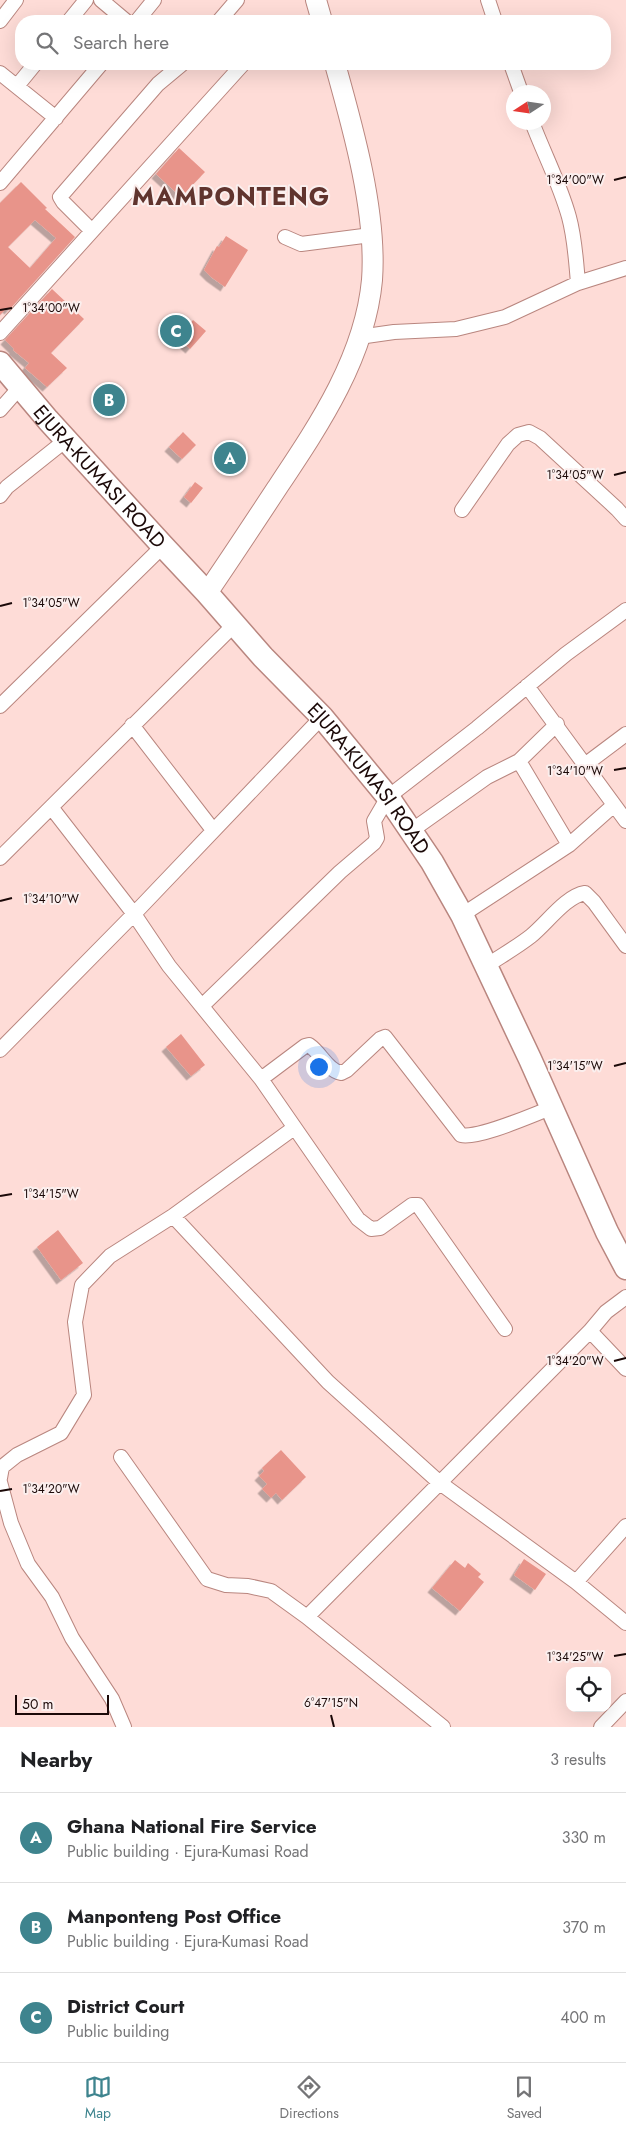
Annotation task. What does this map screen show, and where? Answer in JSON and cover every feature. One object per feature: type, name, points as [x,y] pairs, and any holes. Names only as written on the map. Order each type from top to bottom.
[{"type":"main road","name":"EJURA-KUMASI ROAD","points":[[0,364],[66,440],[208,593],[263,656],[322,717],[388,797],[432,862],[462,915],[606,1232],[626,1268]]},
{"type":"street","points":[[0,21],[16,0]]},
{"type":"street","points":[[74,15],[86,0]]},
{"type":"street","points":[[101,0],[119,15]]},
{"type":"street","points":[[142,15],[154,0]]},
{"type":"street","points":[[224,15],[237,0]]},
{"type":"street","points":[[316,0],[320,15]]},
{"type":"street","points":[[488,0],[493,15]]},
{"type":"street","points":[[17,86],[30,70]]},
{"type":"street","points":[[0,183],[96,70]]},
{"type":"street","points":[[91,230],[60,197],[139,105],[174,70]]},
{"type":"street","points":[[0,333],[238,70]]},
{"type":"street","points":[[208,593],[330,405],[365,325],[372,279],[371,235],[367,198],[336,70]]},
{"type":"street","points":[[513,70],[518,85]]},
{"type":"street","points":[[0,73],[56,118]]},
{"type":"street","points":[[535,130],[569,216],[574,241],[578,283]]},
{"type":"street","points":[[285,237],[301,244],[371,235]]},
{"type":"street","points":[[359,338],[394,332],[456,329],[505,317],[578,283],[626,268]]},
{"type":"street","points":[[1,406],[21,386]]},
{"type":"street","points":[[462,510],[508,444],[518,435],[529,432],[540,438],[626,519]]},
{"type":"street","points":[[2,488],[66,440]]},
{"type":"street","points":[[0,706],[163,546]]},
{"type":"street","points":[[202,1006],[340,872],[374,843],[377,838],[374,821],[388,797],[566,654],[626,610]]},
{"type":"street","points":[[0,858],[235,624]]},
{"type":"street","points":[[527,686],[557,724],[626,822]]},
{"type":"street","points":[[0,1050],[134,914],[322,717]]},
{"type":"street","points":[[411,831],[487,777],[519,761],[557,724]]},
{"type":"street","points":[[132,725],[213,830]]},
{"type":"street","points":[[586,764],[626,734]]},
{"type":"street","points":[[519,761],[569,845]]},
{"type":"street","points":[[462,915],[569,845],[614,805]]},
{"type":"street","points":[[51,807],[134,914],[169,966],[261,1079],[358,1219],[371,1230],[380,1228],[412,1205],[418,1205],[506,1329]]},
{"type":"street","points":[[486,966],[531,936],[568,901],[580,894],[585,894],[594,902],[626,946]]},
{"type":"street","points":[[261,1079],[309,1045],[316,1050],[334,1072],[341,1074],[380,1038],[385,1037],[461,1135],[467,1136],[498,1127],[551,1108]]},
{"type":"street","points":[[0,1478],[2,1467],[17,1455],[61,1433],[84,1394],[75,1322],[82,1285],[110,1256],[173,1216],[294,1128]]},
{"type":"street","points":[[173,1216],[328,1382],[440,1483],[576,1582],[626,1624]]},
{"type":"street","points":[[307,1617],[590,1331],[606,1312],[626,1297]]},
{"type":"street","points":[[590,1331],[626,1369]]},
{"type":"street","points":[[121,1457],[207,1578],[226,1586],[248,1586],[271,1592],[307,1617],[443,1727]]},
{"type":"street","points":[[0,1482],[11,1523],[28,1564],[52,1597],[72,1638],[112,1699],[124,1727]]},
{"type":"street","points":[[576,1582],[626,1526]]},
{"type":"street","points":[[600,1727],[626,1701]]},
{"type":"building","points":[[179,148],[205,172],[181,197],[156,174]]},
{"type":"building","points":[[21,182],[47,208],[45,209],[75,237],[9,310],[7,308],[0,315],[0,203]],"holes":[[[35,220],[56,238],[30,268],[8,247]]]},
{"type":"building","points":[[226,236],[248,250],[225,287],[204,270],[217,246],[219,247]]},
{"type":"building","points":[[52,289],[84,319],[51,353],[67,368],[47,387],[25,368],[29,363],[13,350],[5,340]]},
{"type":"building","points":[[193,320],[206,331],[190,349],[178,338]]},
{"type":"building","points":[[183,432],[196,445],[182,459],[169,447]]},
{"type":"building","points":[[195,482],[203,488],[191,503],[184,497]]},
{"type":"building","points":[[181,1034],[205,1065],[191,1076],[166,1047]]},
{"type":"building","points":[[58,1230],[83,1263],[61,1280],[37,1247]]},
{"type":"building","points":[[281,1450],[306,1477],[282,1500],[276,1493],[271,1498],[262,1489],[267,1484],[259,1476],[264,1471],[262,1468]]},
{"type":"building","points":[[524,1559],[546,1574],[535,1590],[514,1575]]},
{"type":"building","points":[[455,1560],[465,1568],[468,1563],[481,1574],[478,1577],[484,1582],[460,1611],[432,1588]]},
{"type":"place","name":"District Court","points":[[176,331]]},
{"type":"place","name":"Manponteng Post Office","points":[[109,400]]},
{"type":"place","name":"Ghana National Fire Service","points":[[230,458]]},
{"type":"district","name":"MAMPONTENG","points":[[231,196]]}]
